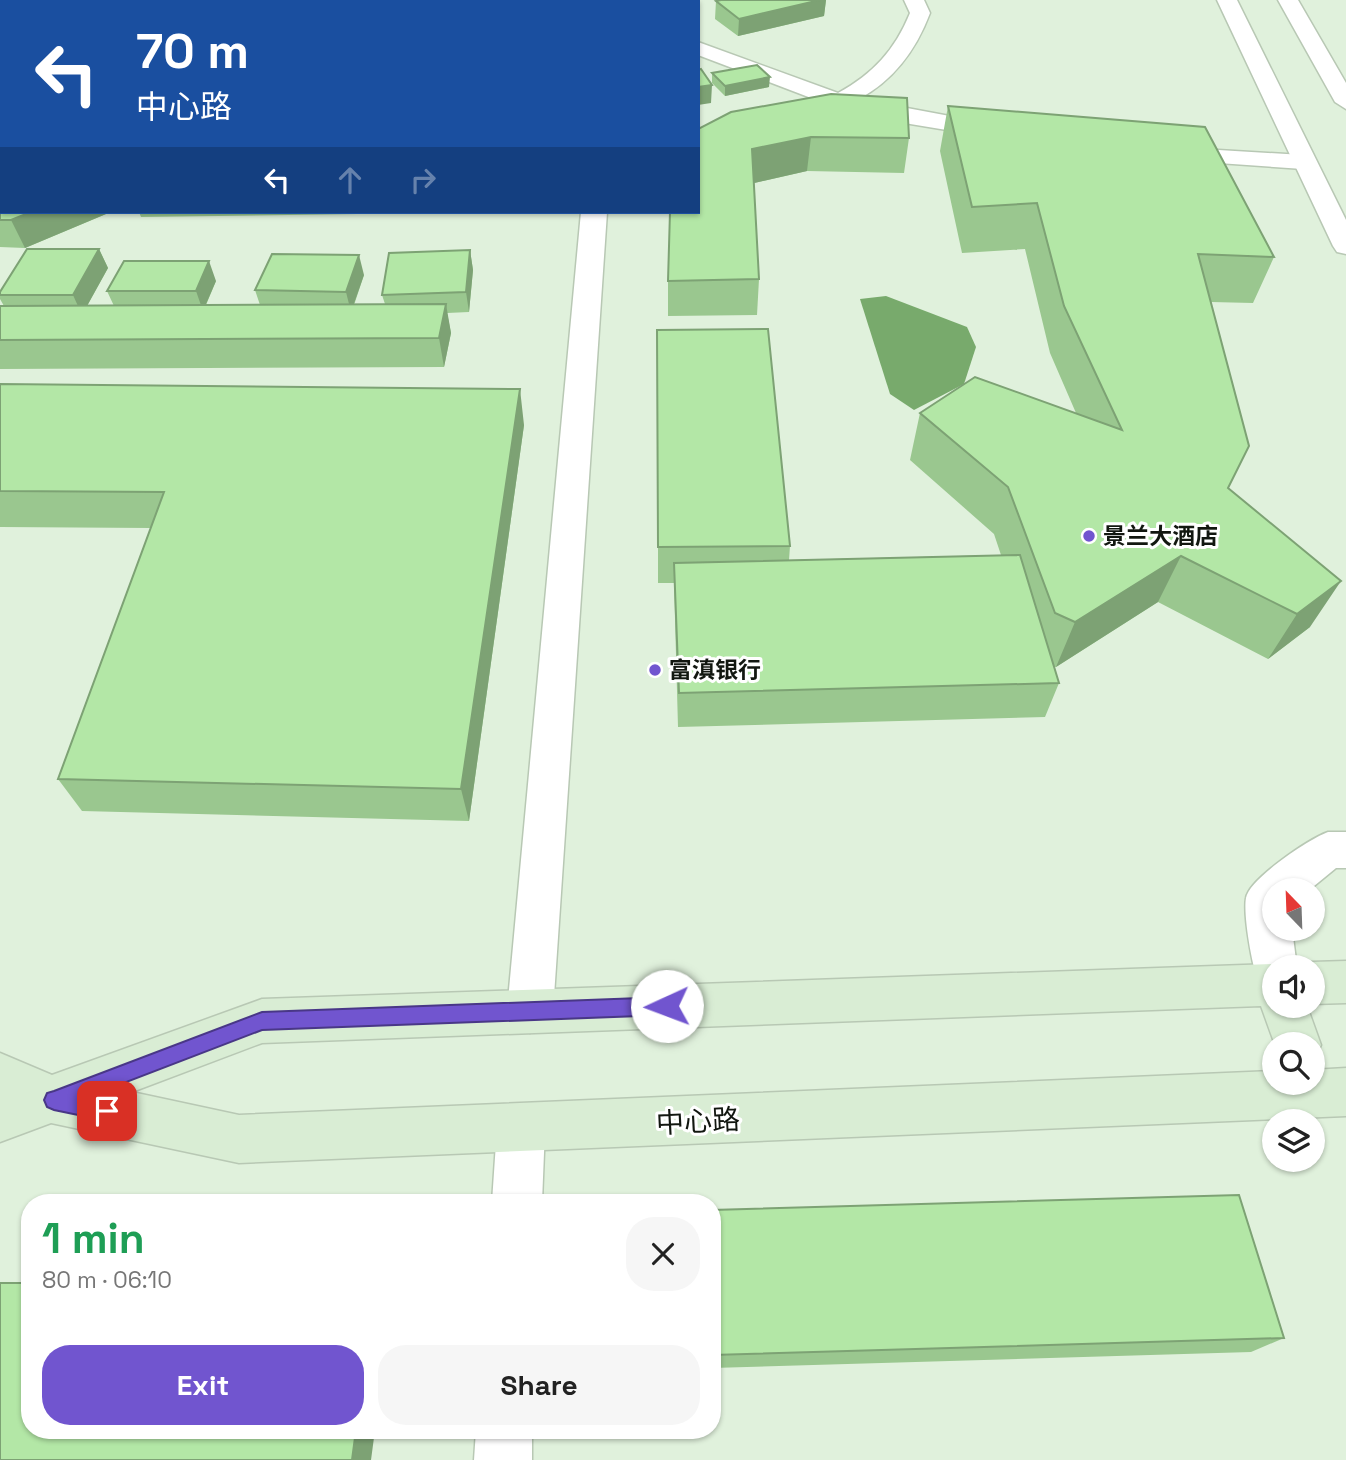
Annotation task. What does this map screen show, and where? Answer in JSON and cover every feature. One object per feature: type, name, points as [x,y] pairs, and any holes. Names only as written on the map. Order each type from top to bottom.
[{"type":"main road","points":[[1325,983],[1346,982]]},
{"type":"main road","points":[[0,1118],[262,1021],[1262,985]]},
{"type":"main road","name":"中心路","points":[[0,1076],[54,1100],[239,1139],[1262,1092]]},
{"type":"street","points":[[803,115],[841,101],[868,85],[890,66],[912,39],[920,13],[914,0]]},
{"type":"street","points":[[1227,0],[1303,162],[1346,246]]},
{"type":"street","points":[[1288,0],[1346,102]]},
{"type":"street","points":[[700,49],[841,101],[886,113],[1012,133]]},
{"type":"street","points":[[1142,151],[1303,162]]},
{"type":"street","points":[[530,1011],[594,214]]},
{"type":"street","points":[[1293,878],[1328,850],[1346,850]]},
{"type":"street","points":[[518,1194],[522,1128]]},
{"type":"street","points":[[503,1460],[504,1439]]},
{"type":"shaded area","points":[[886,296],[967,327],[976,347],[964,384],[914,410],[890,394],[860,299]]},
{"type":"building","points":[[820,0],[739,19],[716,1]]},
{"type":"building","points":[[757,65],[770,77],[725,86],[712,73]]},
{"type":"building","points":[[701,69],[712,85],[700,87]]},
{"type":"building","points":[[831,94],[907,98],[909,138],[811,137],[752,149],[759,279],[668,281],[670,214],[700,214],[700,128],[731,112]]},
{"type":"building","points":[[948,106],[1205,127],[1274,257],[1198,254],[1249,446],[1228,488],[1341,581],[1297,614],[1181,556],[1075,622],[1055,613],[1008,487],[920,413],[975,377],[1122,430],[1064,306],[1037,203],[972,207]]},
{"type":"building","points":[[0,214],[26,214],[11,220],[0,220]]},
{"type":"building","points":[[27,249],[99,249],[73,295],[0,295]]},
{"type":"building","points":[[470,250],[466,292],[382,295],[389,253]]},
{"type":"building","points":[[272,254],[359,255],[346,292],[255,290]]},
{"type":"building","points":[[124,261],[209,261],[196,291],[107,291]]},
{"type":"building","points":[[446,304],[439,338],[0,340],[0,306]]},
{"type":"building","points":[[768,329],[790,546],[658,547],[657,330]]},
{"type":"building","points":[[0,384],[520,389],[461,789],[58,779],[164,492],[0,491]]},
{"type":"building","points":[[1020,555],[1059,683],[679,693],[674,563]]},
{"type":"building","points":[[1239,1195],[1284,1338],[721,1355],[721,1210]]},
{"type":"building","points":[[0,1283],[21,1283],[21,1439],[355,1439],[352,1460],[0,1460]]},
{"type":"place","name":"景兰大酒店","points":[[1089,536]]},
{"type":"place","name":"富滇银行","points":[[655,670]]},
{"type":"route","points":[[107,1111],[54,1100],[262,1021],[667,1006]]}]
